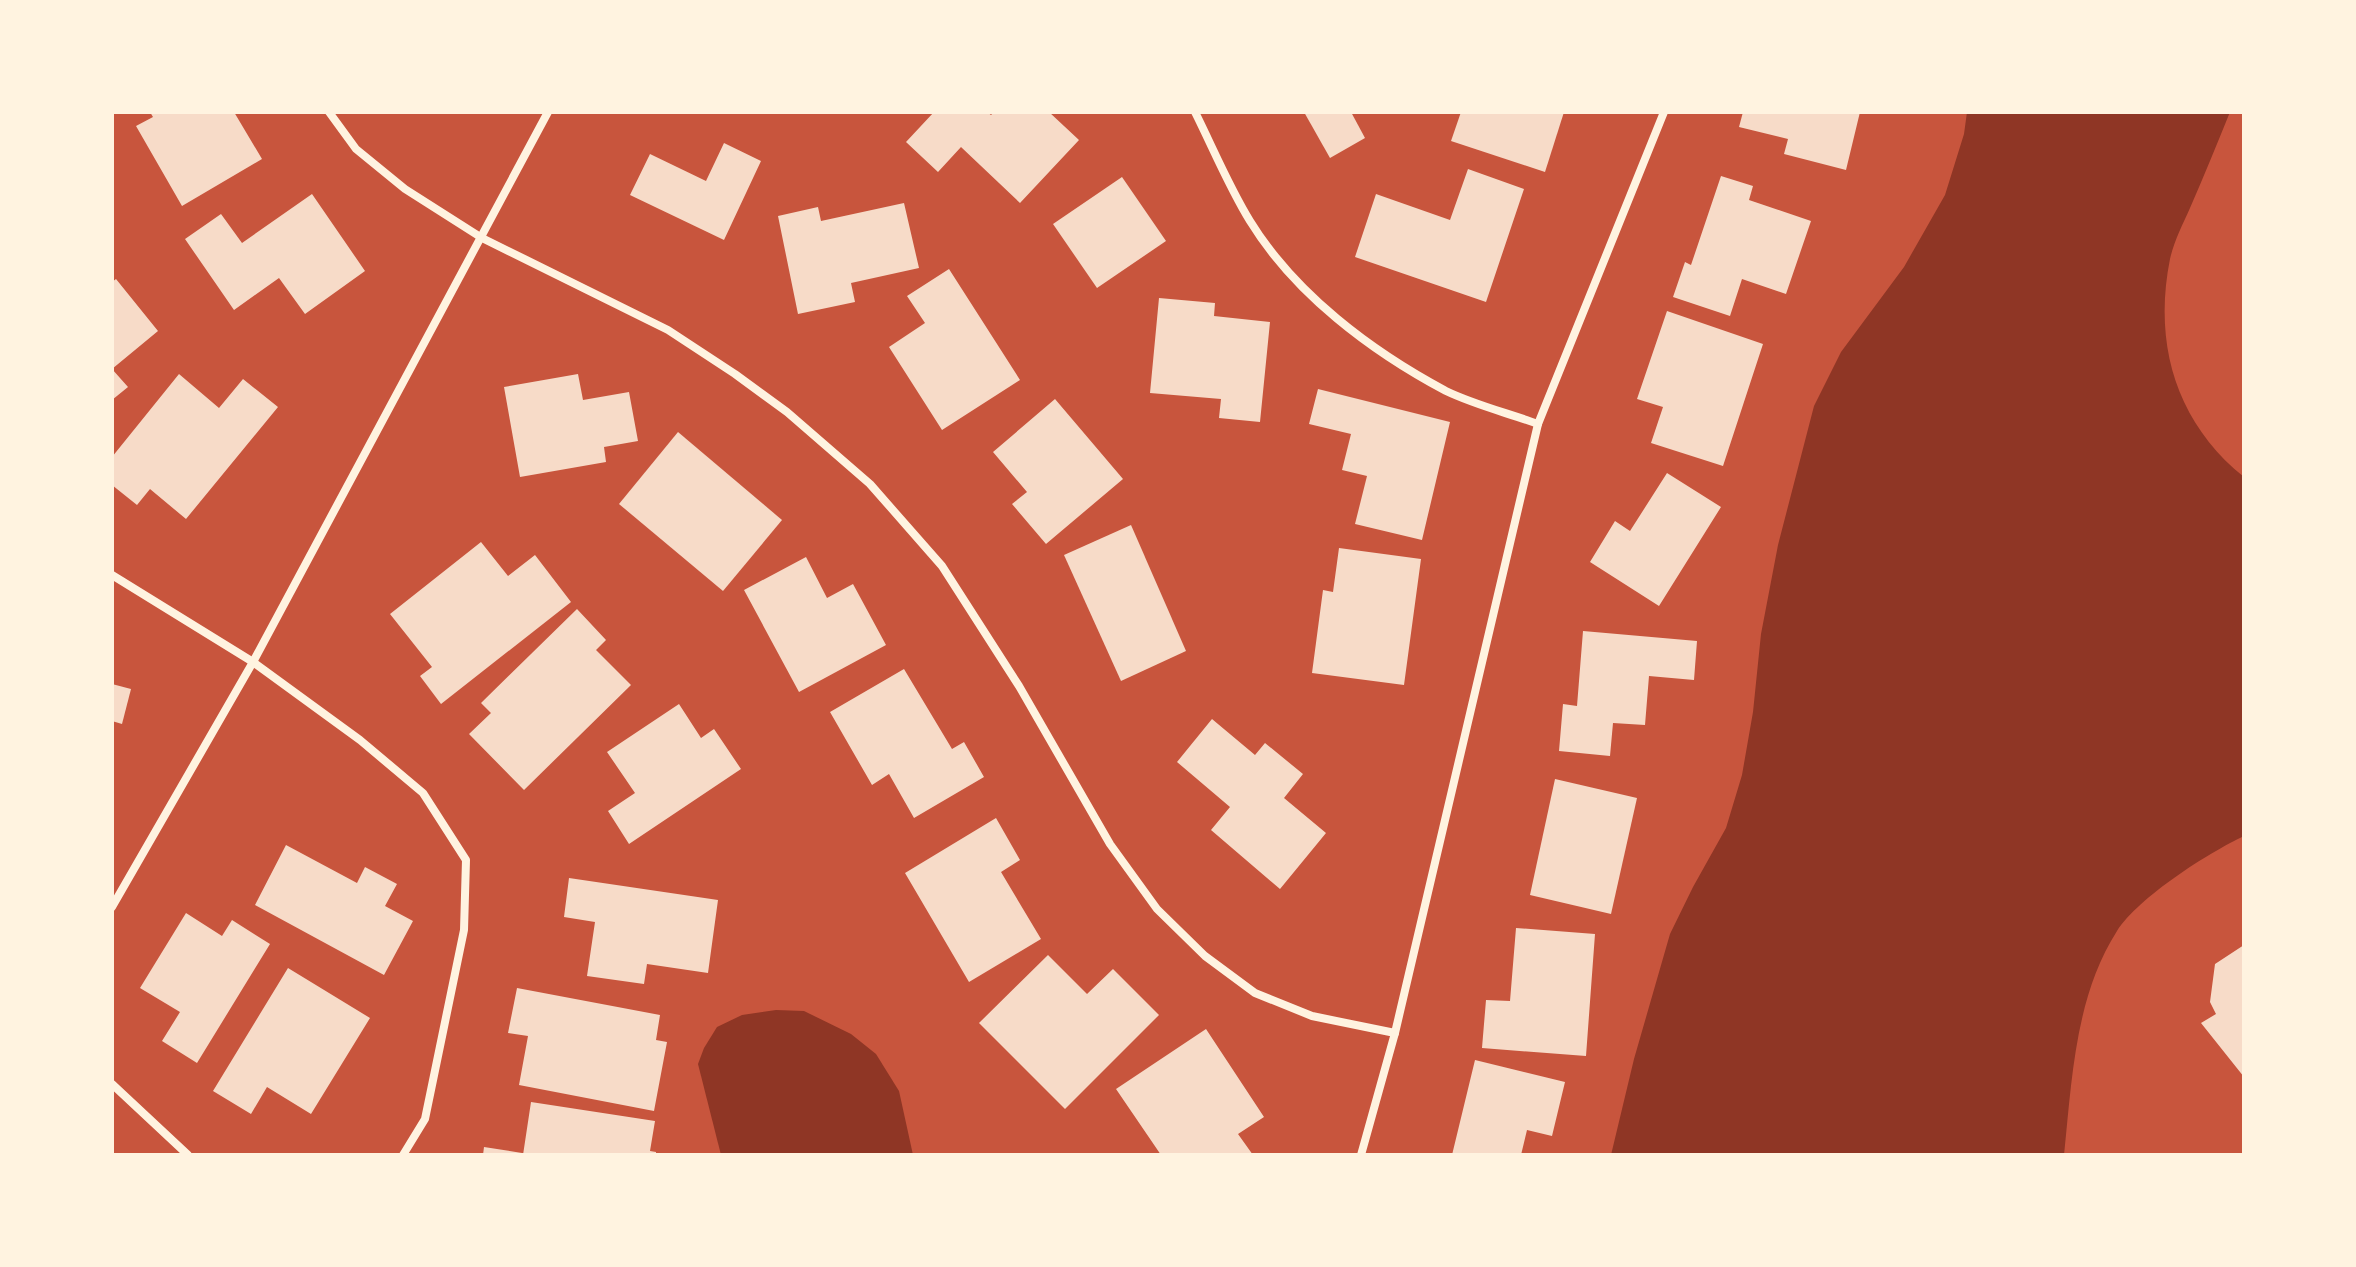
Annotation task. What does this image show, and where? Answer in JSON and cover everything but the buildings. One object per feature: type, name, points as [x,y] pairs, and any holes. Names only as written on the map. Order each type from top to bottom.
[{"type":"street","points":[[329,112],[356,149],[405,189],[482,238],[668,330],[787,412],[870,484],[942,566],[1019,686],[1110,844],[1157,909],[1205,956],[1255,993],[1312,1016],[1395,1033]]},
{"type":"street","points":[[112,907],[253,662],[548,112]]},
{"type":"street","points":[[1195,112],[1250,221],[1280,262],[1313,298],[1392,358],[1449,392],[1538,424]]},
{"type":"street","points":[[1361,1155],[1395,1033],[1538,424],[1664,112]]},
{"type":"street","points":[[112,575],[253,662],[360,740],[423,793],[466,860],[464,930],[425,1119],[403,1155]]},
{"type":"street","points":[[112,1084],[188,1155]]},
{"type":"shaded area","points":[[1967,112],[2230,112],[2172,252],[2165,321],[2168,351],[2186,406],[2201,432],[2244,477],[2244,836],[2212,853],[2157,890],[2117,931],[2103,956],[2084,1011],[2073,1068],[2064,1155],[1611,1155],[1634,1059],[1670,934],[1726,828],[1742,775],[1753,712],[1761,634],[1778,545],[1814,406],[1841,352],[1904,267],[1945,195],[1964,134]]},
{"type":"shaded area","points":[[776,1010],[804,1011],[851,1034],[876,1054],[899,1091],[913,1155],[721,1155],[698,1064],[704,1048],[717,1027],[742,1015]]}]
